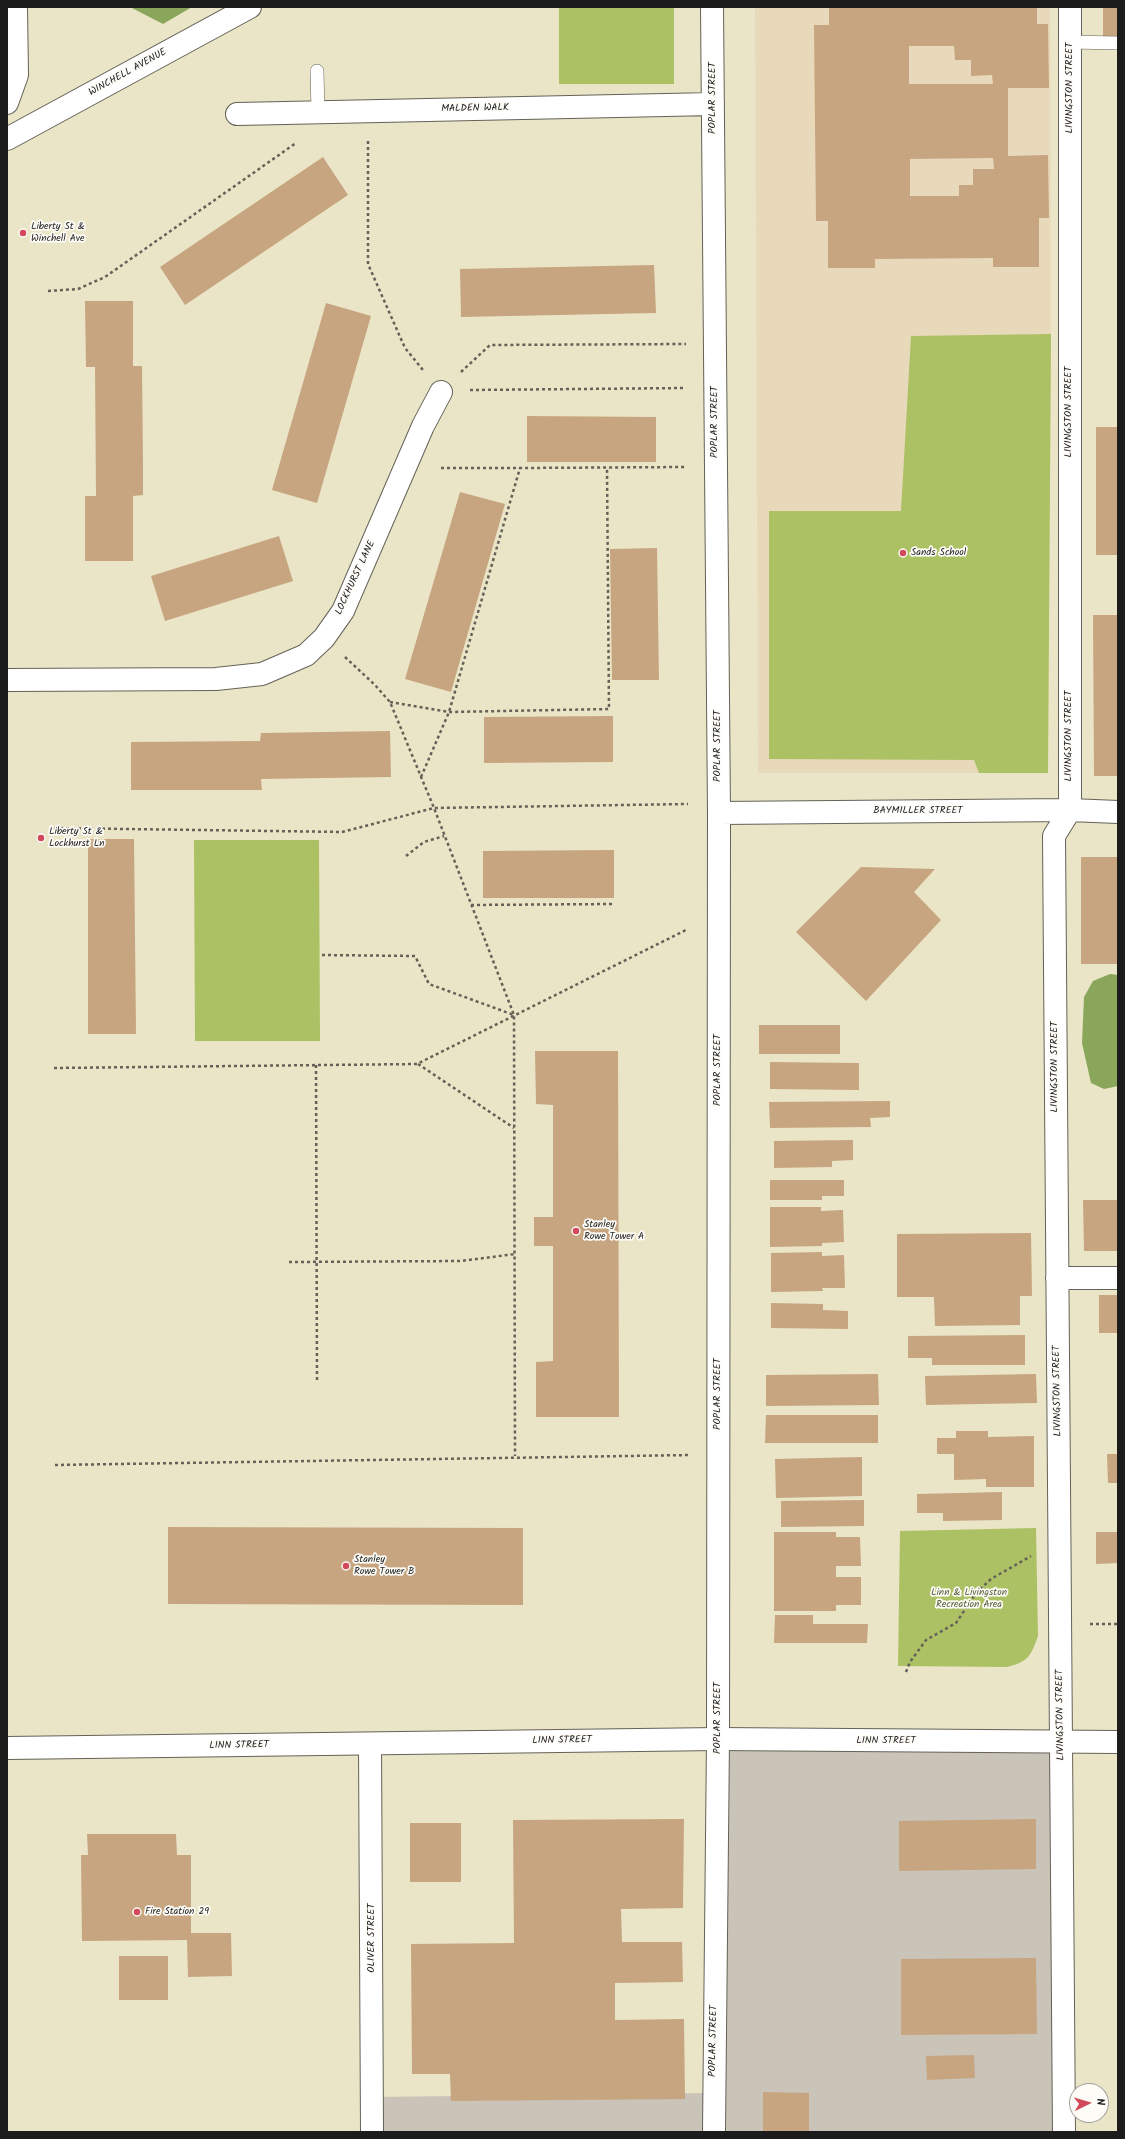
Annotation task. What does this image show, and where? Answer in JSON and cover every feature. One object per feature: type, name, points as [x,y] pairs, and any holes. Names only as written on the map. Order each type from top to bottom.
[{"type":"street","points":[[7,103],[17,76],[16,7]]},
{"type":"street","name":"WINCHELL AVENUE","points":[[7,139],[250,7]]},
{"type":"street","name":"POPLAR STREET","points":[[712,7],[719,813],[718,1739],[714,2132]]},
{"type":"street","name":"LIVINGSTON STREET","points":[[1064,2132],[1056,1278],[1054,836],[1070,810],[1070,7]]},
{"type":"street","name":"MALDEN WALK","points":[[238,114],[713,104]]},
{"type":"street","name":"LOCKHURST LANE","points":[[7,680],[216,679],[262,674],[306,655],[324,638],[342,611],[423,426],[441,392]]},
{"type":"street","name":"BAYMILLER STREET","points":[[719,813],[1070,810],[1118,812]]},
{"type":"street","points":[[1056,1278],[1118,1278]]},
{"type":"street","name":"LINN STREET","points":[[7,1748],[718,1739],[1118,1742]]},
{"type":"street","name":"OLIVER STREET","points":[[370,1744],[372,2132]]},
{"type":"lane","points":[[1070,42],[1118,43]]},
{"type":"lane","points":[[317,70],[318,112]]},
{"type":"path","points":[[368,134],[368,264],[405,348],[441,392]]},
{"type":"path","points":[[48,291],[78,289],[105,277],[298,141]]},
{"type":"path","points":[[441,392],[490,345],[686,344]]},
{"type":"path","points":[[441,392],[498,389],[686,388]]},
{"type":"path","points":[[441,468],[686,467]]},
{"type":"path","points":[[421,777],[449,712],[520,468]]},
{"type":"path","points":[[390,702],[449,712],[609,709],[607,468]]},
{"type":"path","points":[[324,638],[375,685],[390,702],[434,808],[514,1015],[515,1456]]},
{"type":"path","points":[[54,828],[342,832],[434,808],[688,804]]},
{"type":"path","points":[[406,856],[424,842],[444,836]]},
{"type":"path","points":[[471,905],[612,904]]},
{"type":"path","points":[[54,1068],[418,1064],[688,929]]},
{"type":"path","points":[[322,955],[415,956],[429,984],[514,1015]]},
{"type":"path","points":[[418,1064],[514,1128]]},
{"type":"path","points":[[316,1065],[317,1380]]},
{"type":"path","points":[[289,1262],[461,1261],[514,1254]]},
{"type":"path","points":[[55,1465],[515,1456],[690,1455]]},
{"type":"path","points":[[906,1672],[910,1662],[926,1640],[956,1623],[976,1593],[991,1579],[1035,1554]]},
{"type":"path","points":[[1089,1624],[1118,1624]]},
{"type":"shaded area","name":"Sands School","points":[[755,7],[1050,7],[1051,334],[1048,773],[758,773]]},
{"type":"shaded area","points":[[718,1739],[1061,1742],[1064,2132],[372,2132],[373,2097],[713,2093]]},
{"type":"green space","points":[[130,7],[192,7],[163,24]]},
{"type":"green space","points":[[559,7],[674,7],[674,84],[559,84]]},
{"type":"green space","points":[[1051,334],[1048,773],[979,773],[974,760],[769,759],[769,511],[901,511],[911,336]]},
{"type":"green space","points":[[194,840],[319,840],[320,1041],[195,1041]]},
{"type":"green space","points":[[1110,974],[1118,975],[1118,1086],[1104,1089],[1091,1083],[1082,1043],[1084,997],[1093,981]]},
{"type":"green space","name":"Linn & Livingston Recreation Area","points":[[1036,1528],[1038,1636],[1028,1657],[1020,1663],[1007,1667],[898,1666],[900,1531]]},
{"type":"building","points":[[829,7],[1037,7],[1037,24],[1048,24],[1049,88],[1008,88],[1008,156],[1048,155],[1049,218],[1039,218],[1039,267],[993,267],[993,258],[875,259],[875,268],[828,268],[828,221],[816,221],[814,25],[829,25]],"holes":[[[909,46],[954,46],[955,60],[971,60],[971,76],[992,75],[993,84],[909,84]],[[993,158],[994,169],[973,169],[973,185],[959,185],[959,196],[910,196],[910,159]]]},
{"type":"building","points":[[1103,7],[1118,7],[1118,36],[1103,36]]},
{"type":"building","points":[[323,157],[348,195],[185,305],[160,267]]},
{"type":"building","points":[[654,265],[656,313],[461,317],[460,269]]},
{"type":"building","points":[[85,301],[133,301],[133,366],[142,366],[143,495],[133,496],[133,561],[85,561],[85,496],[96,496],[95,367],[86,367]]},
{"type":"building","points":[[326,303],[371,316],[317,503],[272,490]]},
{"type":"building","points":[[527,416],[656,417],[656,462],[527,462]]},
{"type":"building","points":[[1096,427],[1118,427],[1118,555],[1096,555]]},
{"type":"building","points":[[460,492],[505,504],[451,692],[405,679]]},
{"type":"building","points":[[279,536],[293,581],[165,621],[151,576]]},
{"type":"building","points":[[657,548],[659,680],[612,680],[610,549]]},
{"type":"building","points":[[1093,615],[1118,615],[1118,776],[1094,776]]},
{"type":"building","points":[[613,716],[613,762],[484,763],[484,717]]},
{"type":"building","points":[[390,731],[391,777],[261,779],[262,790],[131,790],[131,742],[260,741],[261,733]]},
{"type":"building","points":[[88,839],[134,839],[136,1034],[88,1034]]},
{"type":"building","points":[[614,850],[614,898],[483,898],[483,851]]},
{"type":"building","points":[[1081,857],[1118,857],[1118,964],[1081,964]]},
{"type":"building","points":[[861,867],[935,869],[914,892],[941,920],[866,1001],[796,932]]},
{"type":"building","points":[[759,1025],[840,1025],[840,1054],[759,1054]]},
{"type":"building","name":"Stanley Rowe Tower A","points":[[535,1051],[618,1051],[619,1417],[536,1417],[536,1362],[553,1361],[553,1246],[534,1246],[534,1217],[553,1217],[553,1105],[536,1104]]},
{"type":"building","points":[[770,1062],[859,1063],[859,1090],[770,1089]]},
{"type":"building","points":[[890,1101],[890,1117],[870,1118],[871,1127],[770,1128],[769,1102]]},
{"type":"building","points":[[853,1140],[853,1160],[832,1161],[832,1167],[774,1168],[774,1141]]},
{"type":"building","points":[[770,1180],[844,1180],[844,1196],[822,1196],[822,1200],[770,1200]]},
{"type":"building","points":[[1083,1200],[1118,1200],[1118,1251],[1084,1251]]},
{"type":"building","points":[[770,1207],[821,1207],[821,1211],[843,1210],[844,1242],[822,1243],[822,1246],[770,1247]]},
{"type":"building","points":[[1031,1233],[1032,1296],[1020,1296],[1020,1325],[935,1326],[934,1297],[897,1297],[897,1234]]},
{"type":"building","points":[[822,1252],[822,1256],[844,1255],[845,1288],[822,1288],[823,1291],[771,1292],[771,1253]]},
{"type":"building","points":[[1099,1295],[1118,1295],[1118,1333],[1099,1333]]},
{"type":"building","points":[[771,1303],[823,1304],[823,1310],[848,1311],[848,1329],[771,1328]]},
{"type":"building","points":[[1025,1335],[1025,1365],[932,1365],[932,1358],[908,1358],[908,1336]]},
{"type":"building","points":[[878,1374],[879,1405],[766,1406],[766,1375]]},
{"type":"building","points":[[1036,1374],[1037,1403],[926,1405],[925,1376]]},
{"type":"building","points":[[766,1415],[878,1415],[878,1443],[765,1443]]},
{"type":"building","points":[[956,1431],[988,1431],[988,1437],[1034,1436],[1034,1487],[986,1487],[986,1479],[954,1480],[954,1454],[937,1454],[937,1438],[956,1438]]},
{"type":"building","points":[[1107,1454],[1118,1454],[1118,1483],[1108,1483]]},
{"type":"building","points":[[862,1457],[862,1496],[776,1498],[775,1459]]},
{"type":"building","points":[[1002,1492],[1002,1520],[943,1521],[943,1513],[917,1513],[917,1494]]},
{"type":"building","points":[[864,1500],[864,1526],[781,1527],[781,1501]]},
{"type":"building","name":"Stanley Rowe Tower B","points":[[168,1527],[523,1528],[523,1605],[168,1604]]},
{"type":"building","points":[[774,1532],[836,1532],[836,1537],[860,1537],[861,1566],[836,1566],[836,1577],[861,1577],[861,1605],[836,1605],[836,1611],[774,1611]]},
{"type":"building","points":[[1096,1532],[1118,1532],[1118,1563],[1096,1564]]},
{"type":"building","points":[[775,1615],[813,1615],[813,1624],[868,1624],[867,1643],[774,1643]]},
{"type":"building","points":[[684,1819],[683,1908],[621,1909],[622,1942],[682,1942],[683,1982],[615,1983],[615,2020],[684,2019],[685,2099],[451,2101],[450,2074],[412,2074],[411,1944],[514,1943],[513,1820]]},
{"type":"building","points":[[1036,1819],[1036,1869],[899,1871],[899,1821]]},
{"type":"building","points":[[410,1823],[461,1823],[461,1882],[410,1882]]},
{"type":"building","name":"Fire Station 29","points":[[87,1834],[176,1834],[177,1855],[191,1855],[191,1933],[231,1933],[232,1976],[188,1977],[187,1940],[82,1941],[81,1855],[88,1855]]},
{"type":"building","points":[[119,1956],[168,1956],[168,2000],[119,2000]]},
{"type":"building","points":[[1036,1958],[1037,2034],[901,2035],[901,1959]]},
{"type":"building","points":[[974,2055],[975,2078],[927,2080],[926,2056]]},
{"type":"building","points":[[763,2092],[809,2093],[809,2132],[763,2132]]},
{"type":"place","name":"Liberty St & Winchell Ave","points":[[23,233]]},
{"type":"place","name":"Sands School","points":[[903,553]]},
{"type":"place","name":"Liberty St & Lockhurst Ln","points":[[41,838]]},
{"type":"place","name":"Stanley Rowe Tower A","points":[[576,1231]]},
{"type":"place","name":"Stanley Rowe Tower B","points":[[346,1566]]},
{"type":"place","name":"Fire Station 29","points":[[137,1912]]}]
